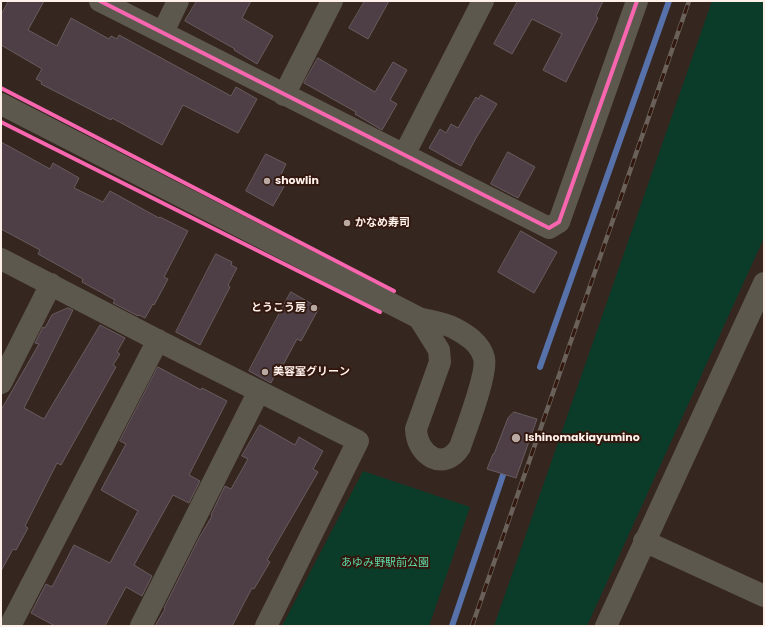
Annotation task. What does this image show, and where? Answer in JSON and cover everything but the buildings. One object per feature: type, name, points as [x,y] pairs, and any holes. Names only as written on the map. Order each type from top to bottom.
[{"type":"street","points":[[100,1],[549,228],[559,222],[637,1]]},
{"type":"street","points":[[162,32],[178,1]]},
{"type":"street","points":[[284,95],[332,1]]},
{"type":"street","points":[[404,155],[483,1]]},
{"type":"street","points":[[1,104],[419,318],[452,328],[466,335],[479,347],[484,358],[485,372],[460,447],[457,453],[443,460],[431,457],[425,453],[416,439],[416,430],[440,362],[439,350],[419,318]]},
{"type":"street","points":[[1,259],[358,441],[266,626]]},
{"type":"street","points":[[606,626],[764,283]]},
{"type":"street","points":[[1,383],[51,284]]},
{"type":"street","points":[[10,626],[158,340]]},
{"type":"street","points":[[440,354],[448,348],[465,342],[474,342]]},
{"type":"street","points":[[141,626],[259,391]]},
{"type":"street","points":[[644,541],[764,596]]},
{"type":"green space","points":[[712,1],[764,1],[764,238],[587,626],[494,626]]},
{"type":"green space","name":"あゆみ野駅前公園","points":[[363,471],[470,507],[429,626],[282,626]]},
{"type":"waterway","points":[[540,367],[669,1]]},
{"type":"waterway","points":[[452,626],[503,475]]},
{"type":"railway","points":[[472,626],[689,1]]},
{"type":"cycle path","points":[[100,1],[549,228],[559,222],[637,1]]},
{"type":"cycle path","points":[[1,88],[394,291]]},
{"type":"cycle path","points":[[1,122],[380,312]]},
{"type":"place","name":"showlin","points":[[267,181]]},
{"type":"place","name":"かなめ寿司","points":[[347,223]]},
{"type":"place","name":"とうこう房","points":[[314,308]]},
{"type":"place","name":"美容室グリーン","points":[[265,372]]},
{"type":"place","name":"Ishinomakiayumino","points":[[516,438]]}]
